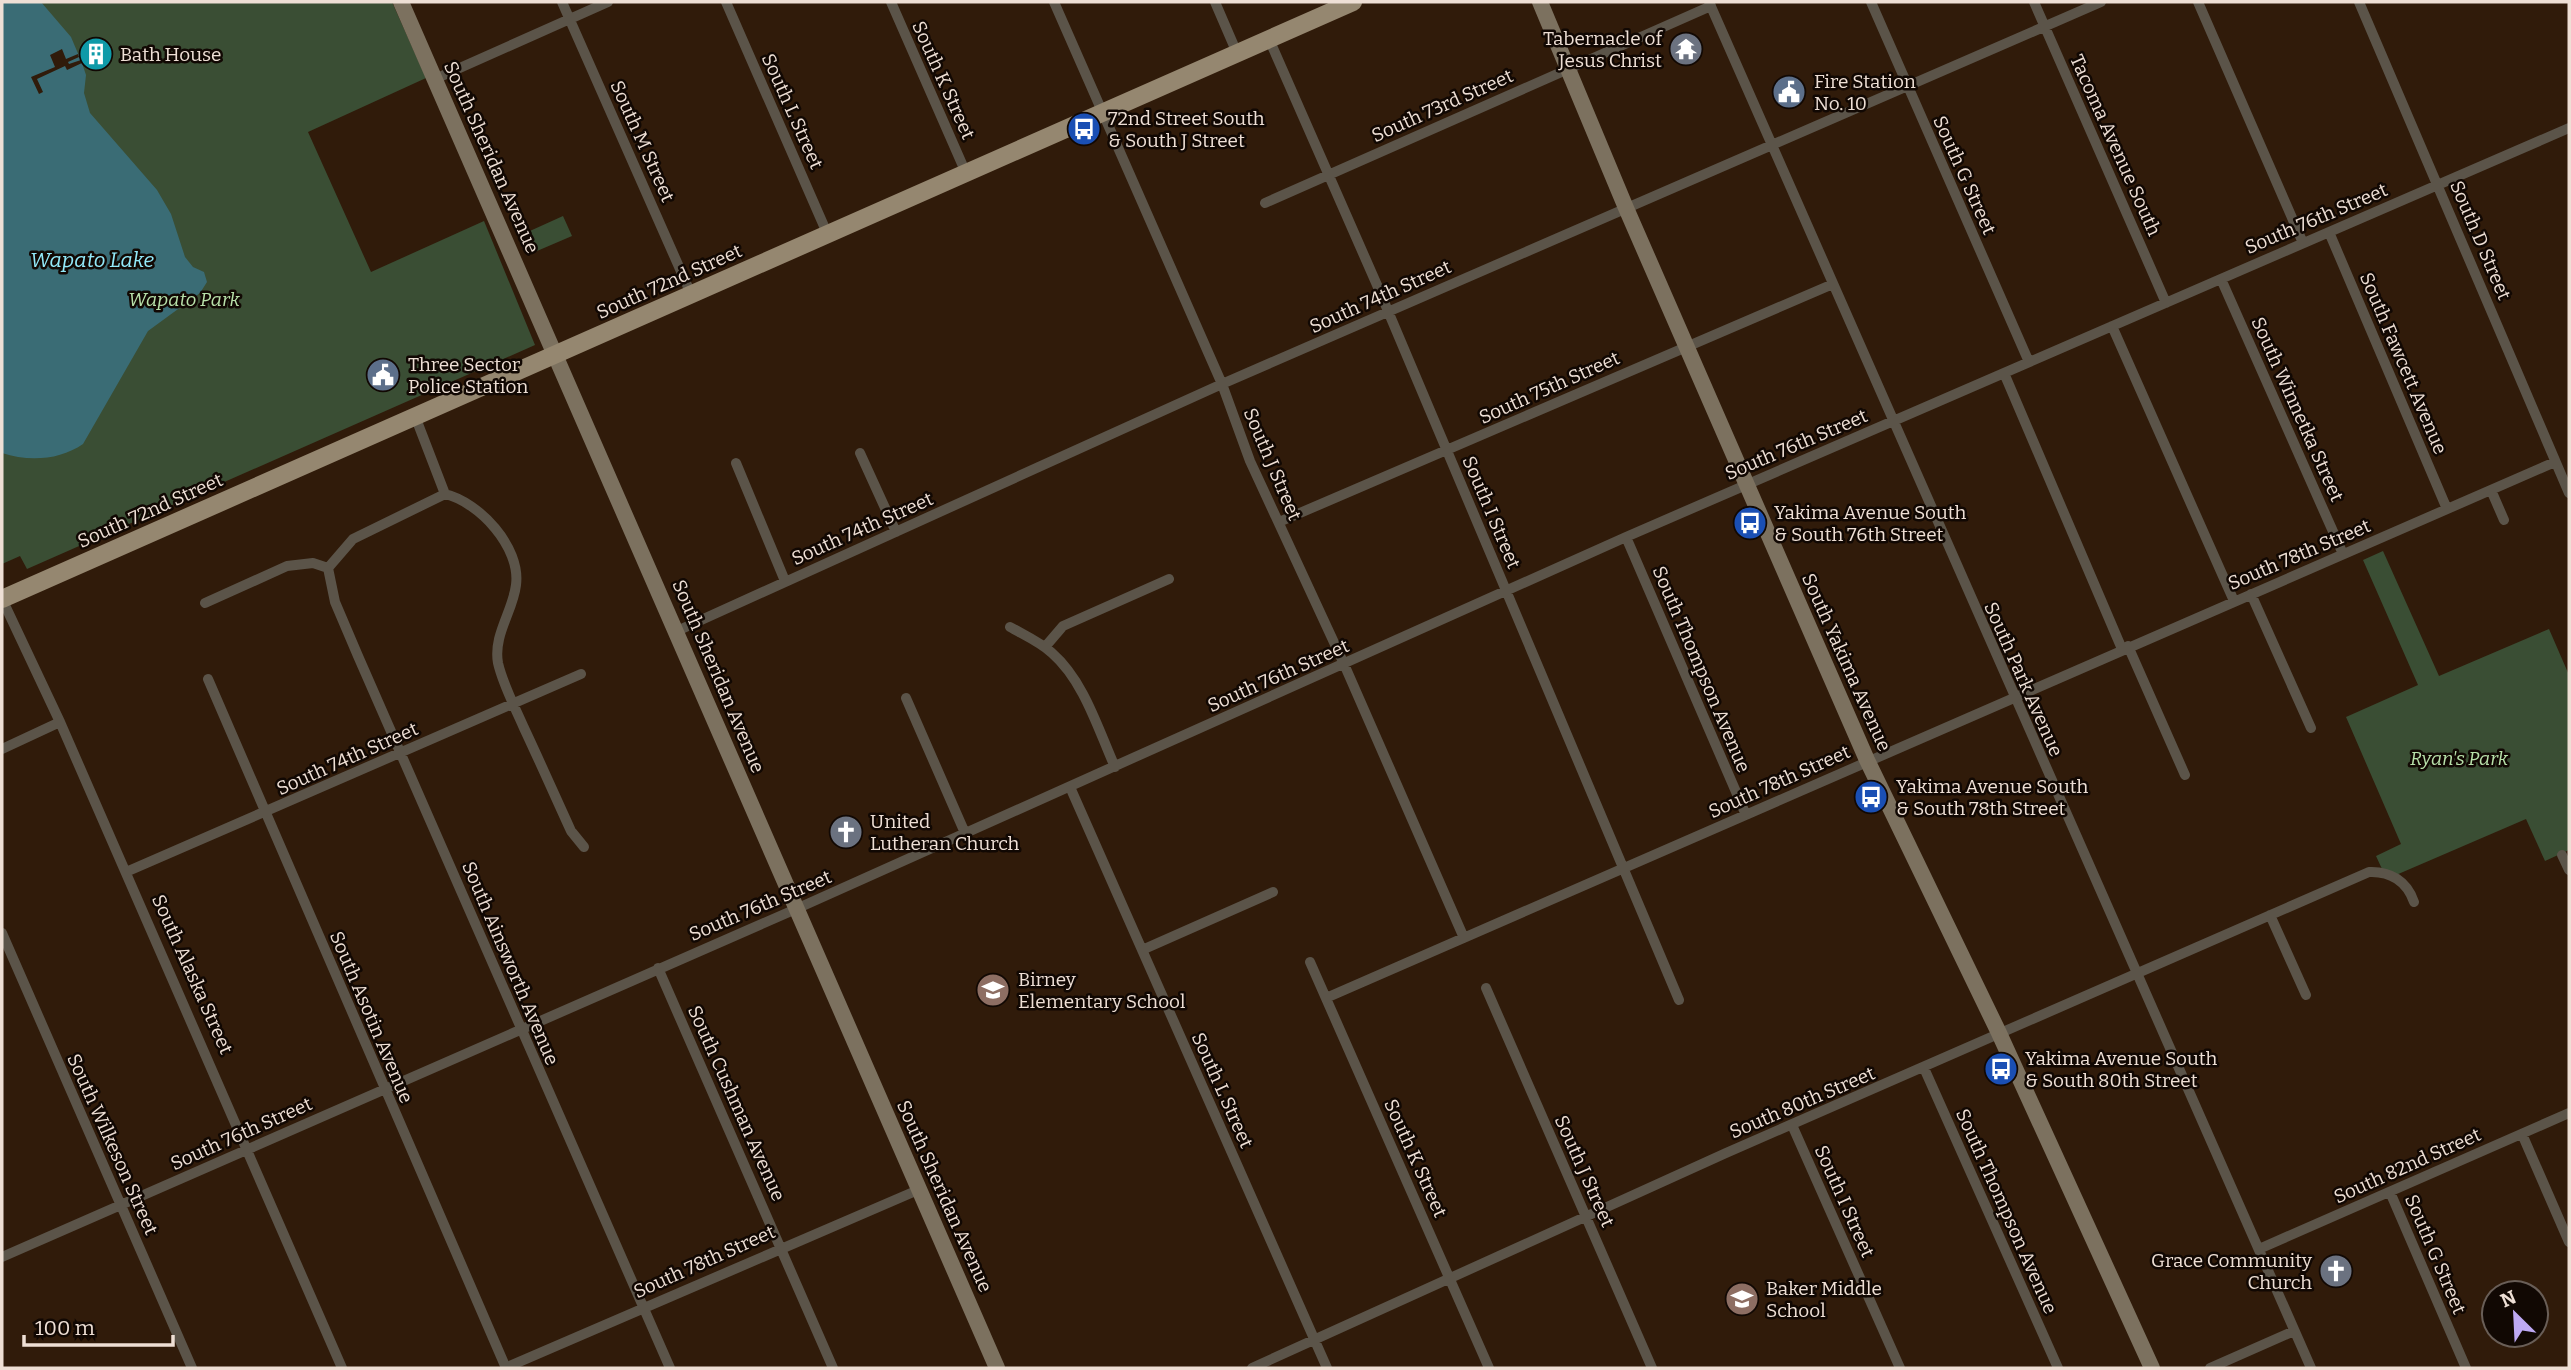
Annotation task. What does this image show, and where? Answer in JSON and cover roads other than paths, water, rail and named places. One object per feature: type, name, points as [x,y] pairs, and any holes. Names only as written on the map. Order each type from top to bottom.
[{"type":"main road","name":"South Sheridan Avenue","points":[[401,2],[998,1368]]},
{"type":"main road","name":"South 72nd Street","points":[[2,599],[1353,2]]},
{"type":"main road","name":"South Yakima Avenue","points":[[1540,2],[1626,208],[1867,761],[1999,1033],[2152,1368]]},
{"type":"street","name":"South M Street","points":[[562,2],[691,294]]},
{"type":"street","points":[[435,79],[608,2]]},
{"type":"street","name":"South L Street","points":[[726,2],[827,233]]},
{"type":"street","name":"South K Street","points":[[891,2],[966,173]]},
{"type":"street","name":"South J Street","points":[[1054,2],[1222,384],[1250,461],[1345,664],[1464,938]]},
{"type":"street","points":[[1215,2],[1237,53]]},
{"type":"street","name":"South G Street","points":[[1871,2],[2029,362]]},
{"type":"street","name":"Tacoma Avenue South","points":[[2034,2],[2166,303]]},
{"type":"street","name":"South 74th Street","points":[[677,631],[1222,384],[2101,2]]},
{"type":"street","points":[[2198,2],[2303,243]]},
{"type":"street","name":"South D Street","points":[[2358,2],[2569,493]]},
{"type":"street","name":"South 73rd Street","points":[[1265,203],[1710,4]]},
{"type":"street","name":"South Park Avenue","points":[[1710,4],[2013,697],[2311,1368]]},
{"type":"street","name":"South I Street","points":[[1269,39],[1507,590],[1679,1000]]},
{"type":"street","name":"South 76th Street","points":[[2,1257],[796,909],[1626,537],[2438,184],[2568,131]]},
{"type":"street","name":"South Fawcett Avenue","points":[[2329,232],[2447,509]]},
{"type":"street","name":"South Winnetka Street","points":[[2221,279],[2343,554]]},
{"type":"street","name":"South 75th Street","points":[[1279,522],[1833,284]]},
{"type":"street","points":[[2112,326],[2234,601]]},
{"type":"street","points":[[2004,373],[2125,648],[2185,775]]},
{"type":"street","points":[[415,416],[445,494]]},
{"type":"street","points":[[860,453],[896,532]]},
{"type":"street","name":"South 78th Street","points":[[1326,998],[2555,462]]},
{"type":"street","points":[[736,463],[785,581]]},
{"type":"street","points":[[2491,490],[2504,520]]},
{"type":"street","points":[[205,603],[287,566],[313,563],[328,568],[353,539],[445,494],[471,504],[490,521],[515,569],[517,583],[504,620],[498,660],[514,704],[571,831],[584,847]]},
{"type":"street","name":"South Thompson Avenue","points":[[1626,537],[1746,815]]},
{"type":"street","name":"South Ainsworth Avenue","points":[[328,568],[335,602],[670,1368]]},
{"type":"street","points":[[1045,647],[1063,626],[1169,579]]},
{"type":"street","points":[[2251,594],[2311,728]]},
{"type":"street","name":"South Alaska Street","points":[[2,599],[60,722],[342,1368]]},
{"type":"street","points":[[1010,627],[1045,647],[1074,680],[1115,767]]},
{"type":"street","name":"South 74th Street","points":[[126,872],[581,674]]},
{"type":"street","name":"South Asotin Avenue","points":[[208,679],[505,1368]]},
{"type":"street","points":[[906,698],[965,834]]},
{"type":"street","points":[[2,749],[60,722]]},
{"type":"street","name":"South L Street","points":[[1070,787],[1327,1368]]},
{"type":"street","points":[[2562,855],[2569,870]]},
{"type":"street","name":"South 80th Street","points":[[1252,1368],[1586,1216],[2368,873],[2378,872],[2396,877],[2407,887],[2414,902]]},
{"type":"street","points":[[1142,950],[1273,892]]},
{"type":"street","points":[[2270,915],[2306,995]]},
{"type":"street","name":"South Wilkeson Street","points":[[2,933],[192,1368]]},
{"type":"street","name":"South K Street","points":[[1310,962],[1489,1368]]},
{"type":"street","name":"South Cushman Avenue","points":[[658,968],[833,1368]]},
{"type":"street","name":"South J Street","points":[[1486,988],[1652,1368]]},
{"type":"street","name":"South Thompson Avenue","points":[[1924,1068],[2058,1368]]},
{"type":"street","name":"South 82nd Street","points":[[2259,1249],[2569,1114]]},
{"type":"street","name":"South I Street","points":[[1792,1125],[1900,1368]]},
{"type":"street","points":[[2522,1134],[2569,1242]]},
{"type":"street","name":"South 78th Street","points":[[505,1368],[780,1247],[918,1190]]},
{"type":"street","name":"South G Street","points":[[2390,1192],[2466,1368]]},
{"type":"street","points":[[2210,1368],[2294,1331]]},
{"type":"water","name":"Wapato Lake","points":[[2,2],[41,2],[71,37],[86,75],[84,93],[90,113],[157,190],[171,214],[185,257],[193,267],[204,272],[207,282],[200,293],[148,331],[83,444],[44,458],[23,458],[2,453]]},
{"type":"place","name":"Tabernacle of Jesus Christ","points":[[1686,49]]},
{"type":"place","name":"Bath House","points":[[96,54]]},
{"type":"place","name":"Fire Station No. 10","points":[[1789,92]]},
{"type":"place","name":"72nd Street South & South J Street","points":[[1084,129]]},
{"type":"place","name":"Three Sector Police Station","points":[[383,375]]},
{"type":"place","name":"Yakima Avenue South & South 76th Street","points":[[1750,523]]},
{"type":"place","name":"Yakima Avenue South & South 78th Street","points":[[1871,797]]},
{"type":"place","name":"United Lutheran Church","points":[[846,832]]},
{"type":"place","name":"Birney Elementary School","points":[[993,990]]},
{"type":"place","name":"Yakima Avenue South & South 80th Street","points":[[2001,1069]]},
{"type":"place","name":"Grace Community Church","points":[[2336,1271]]},
{"type":"place","name":"Baker Middle School","points":[[1742,1299]]},
{"type":"park label","name":"Wapato Park","points":[[184,299]]},
{"type":"park label","name":"Ryan's Park","points":[[2459,758]]}]
